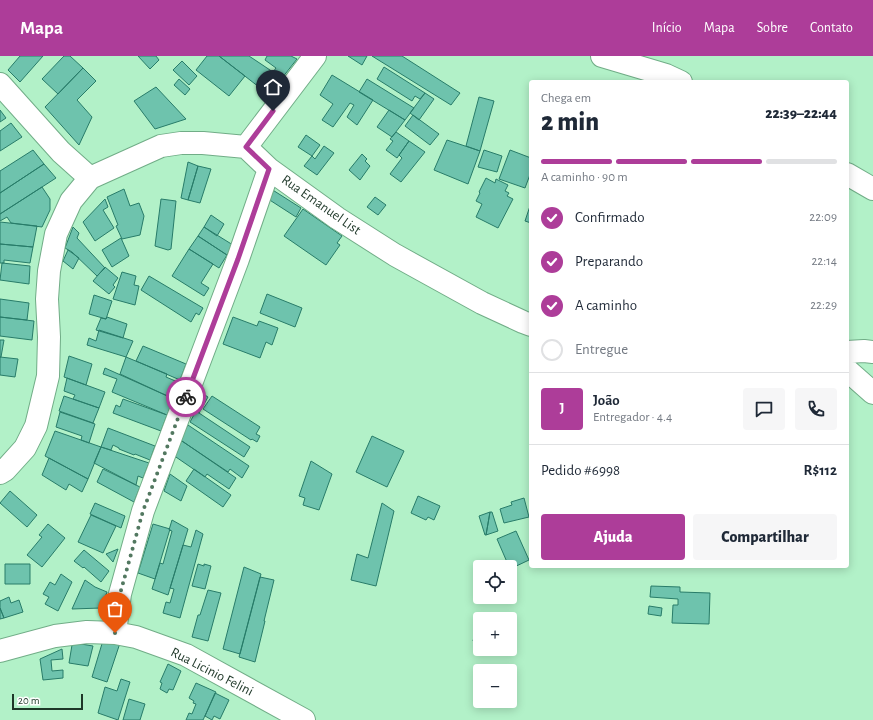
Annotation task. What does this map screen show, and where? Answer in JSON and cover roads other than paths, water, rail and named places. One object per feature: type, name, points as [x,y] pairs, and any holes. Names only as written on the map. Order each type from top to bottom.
[{"type":"street","points":[[0,473],[5,470],[25,448],[36,426],[48,376],[50,337],[47,299],[49,271],[56,234],[71,201],[90,178],[161,146],[181,143],[203,143],[246,147],[315,56]]},
{"type":"street","points":[[602,56],[666,75],[677,80]]},
{"type":"street","points":[[0,84],[60,152],[90,178]]},
{"type":"street","name":"Rua Emanuel List","points":[[246,147],[269,169],[337,218],[395,255],[482,303],[529,324]]},
{"type":"street","points":[[115,633],[120,594],[143,511],[238,259],[269,169]]},
{"type":"street","points":[[849,175],[873,190]]},
{"type":"street","points":[[849,352],[873,352]]},
{"type":"street","points":[[849,372],[873,393]]},
{"type":"street","name":"Rua Licinio Felini","points":[[0,651],[55,636],[86,632],[115,633],[136,637],[186,656],[304,720]]}]
